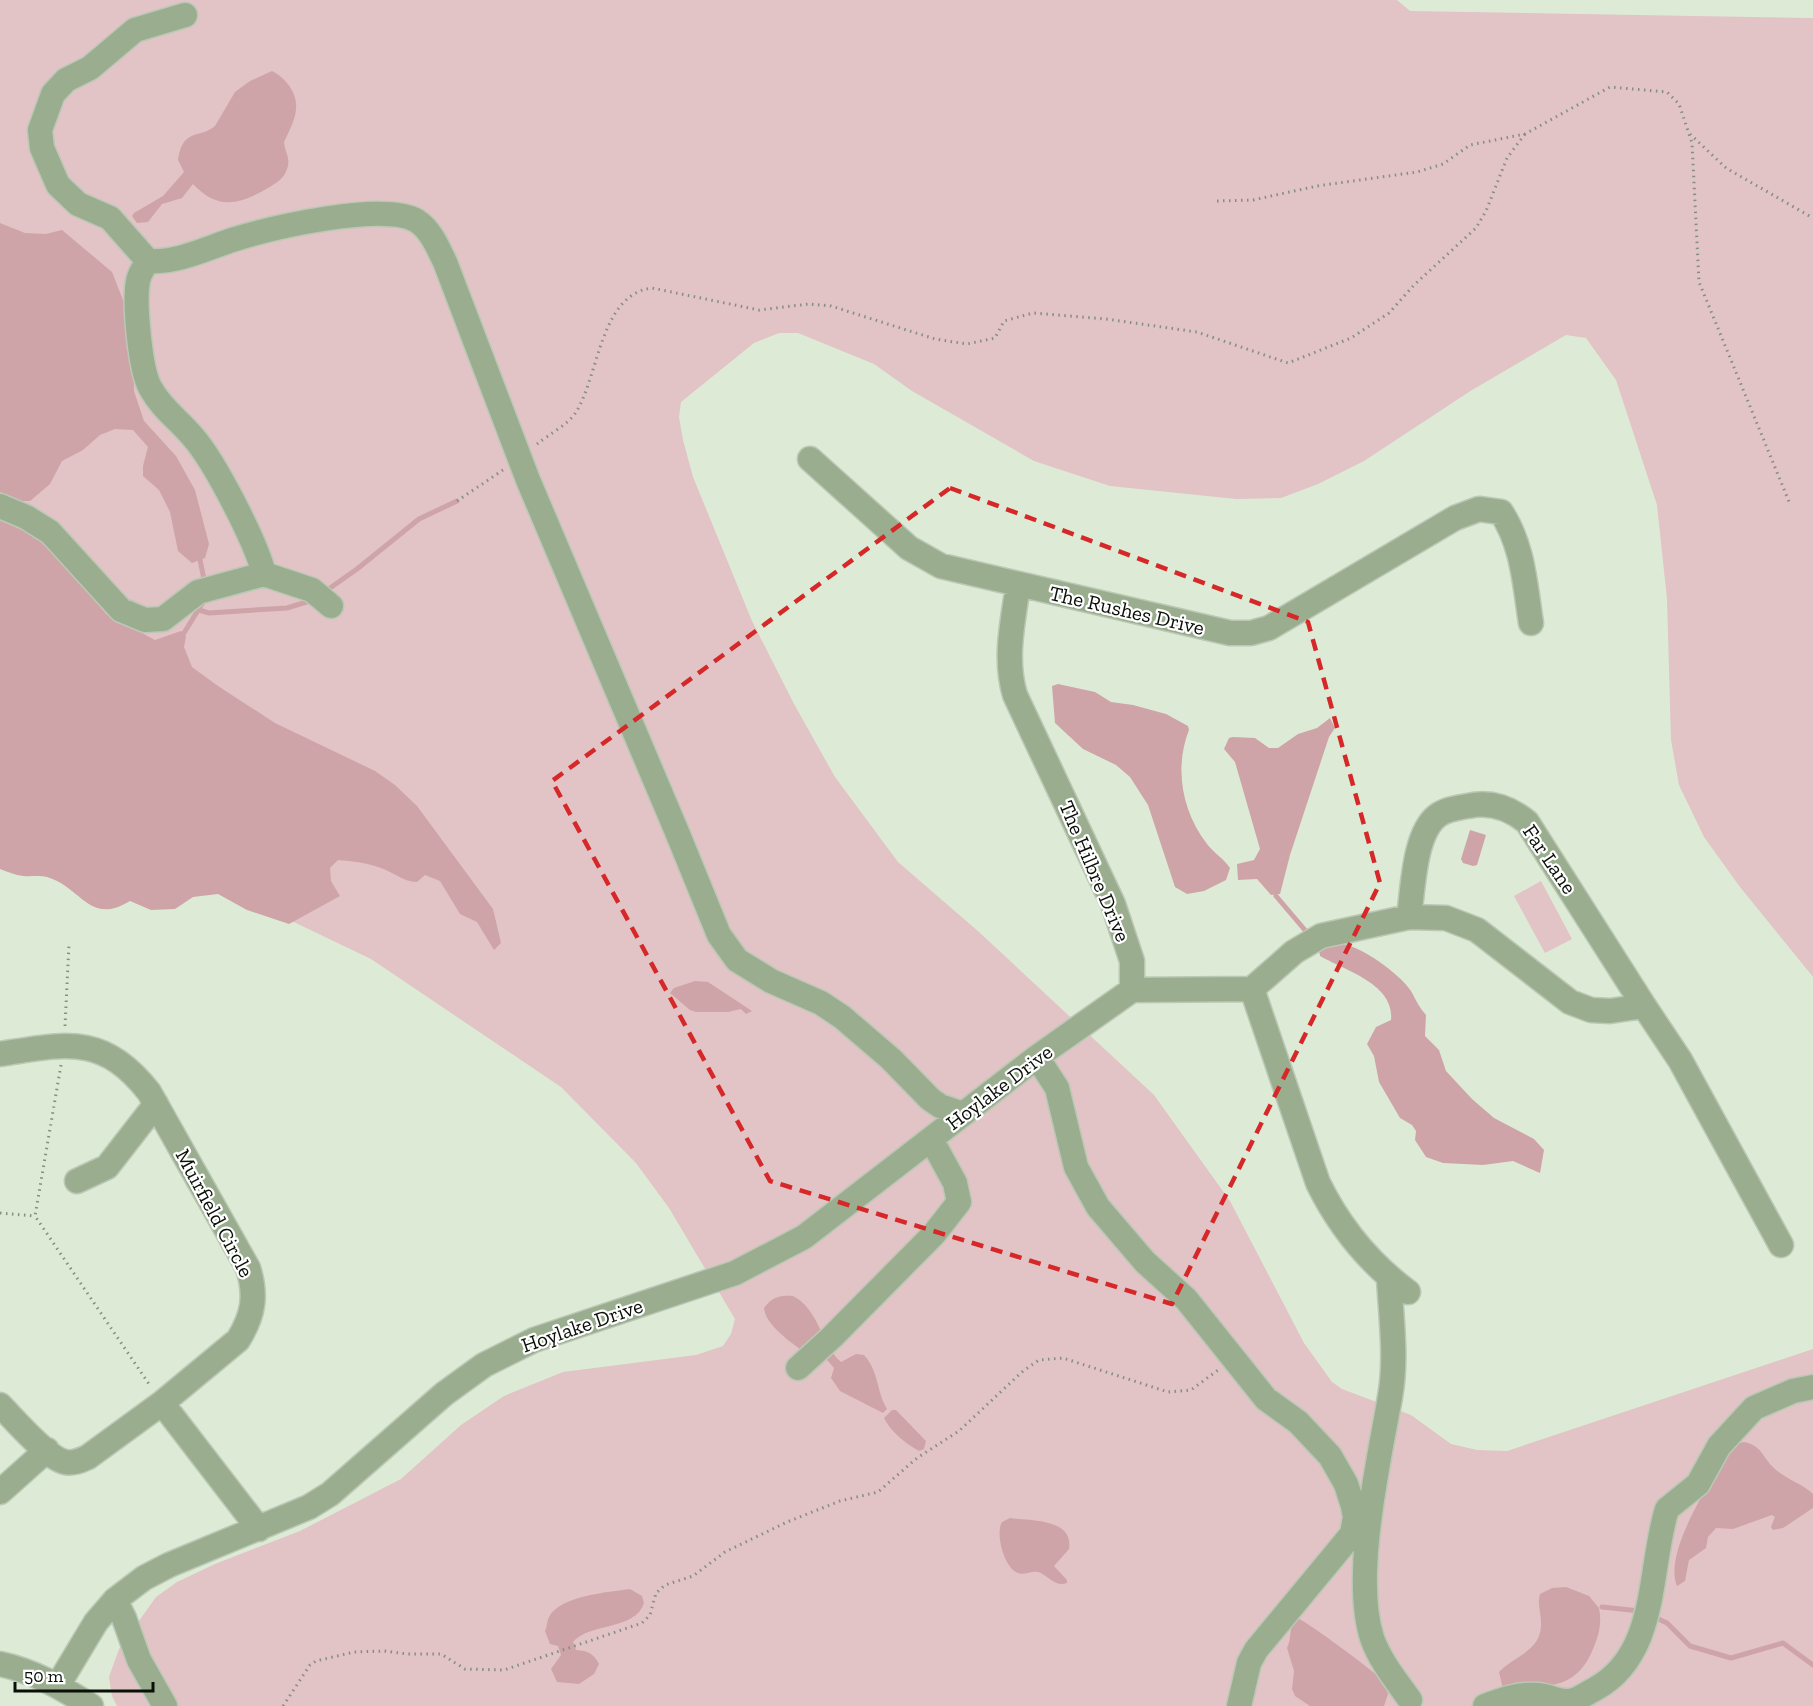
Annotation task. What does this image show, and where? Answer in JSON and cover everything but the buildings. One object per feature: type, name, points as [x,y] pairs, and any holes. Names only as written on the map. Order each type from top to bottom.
[{"type":"street","points":[[185,15],[135,30],[90,68],[66,80],[52,94],[39,130],[42,148],[57,185],[78,204],[110,218],[148,261],[161,262],[191,255],[270,230],[373,213],[390,212],[418,222],[436,243],[445,262],[519,458],[727,950],[750,970],[821,1003],[842,1017],[891,1059],[930,1099],[940,1106],[963,1114]]},
{"type":"street","points":[[148,261],[138,281],[137,299],[142,359],[150,388],[170,415],[194,438],[209,460],[255,545],[264,574]]},
{"type":"street","name":"The Rushes Drive","points":[[810,459],[852,499],[925,559],[940,566],[1230,633],[1251,633],[1288,619],[1455,518],[1479,509],[1501,512],[1512,528],[1520,556],[1531,623]]},
{"type":"street","points":[[0,506],[26,517],[50,532],[121,610],[135,618],[153,621],[163,619],[205,589],[264,574],[323,598]]},
{"type":"street","name":"The Hilbre Drive","points":[[1018,585],[1008,661],[1010,679],[1015,695],[1113,904],[1132,961],[1132,990]]},
{"type":"street","name":"Far Lane","points":[[1409,917],[1418,852],[1425,830],[1436,816],[1451,809],[1475,804],[1500,806],[1514,811],[1527,822],[1680,1060],[1781,1245]]},
{"type":"street","points":[[1132,990],[1252,989],[1312,940],[1409,917],[1446,918],[1477,930],[1570,1002],[1591,1010],[1610,1011],[1644,1006]]},
{"type":"street","points":[[1252,989],[1322,1192],[1342,1227],[1399,1285],[1392,1337],[1391,1395],[1375,1476],[1366,1605],[1371,1635],[1378,1653],[1413,1704]]},
{"type":"street","name":"Hoylake Drive","points":[[57,1685],[96,1622],[115,1600],[144,1578],[169,1565],[309,1507],[330,1494],[444,1394],[512,1349],[758,1263],[804,1238],[1037,1057],[1132,990]]},
{"type":"street","name":"Muirfield Circle","points":[[0,1054],[64,1044],[86,1046],[117,1060],[136,1074],[156,1104],[248,1268],[255,1295],[247,1326],[238,1340],[162,1403],[88,1457],[76,1462],[63,1462],[46,1450],[0,1405]]},
{"type":"street","points":[[1037,1057],[1057,1088],[1076,1167],[1098,1207],[1145,1262],[1186,1299],[1266,1399],[1298,1422],[1330,1456],[1350,1494],[1355,1517],[1352,1534],[1256,1650],[1249,1663],[1239,1706]]},
{"type":"street","points":[[77,1181],[107,1167],[156,1104]]},
{"type":"street","points":[[803,1364],[832,1338],[934,1234],[959,1202],[955,1184],[931,1139]]},
{"type":"street","points":[[1485,1706],[1526,1695],[1570,1701],[1607,1682],[1618,1672],[1636,1645],[1647,1613],[1667,1509],[1698,1484],[1719,1446],[1754,1408],[1793,1391],[1813,1387]]},
{"type":"street","points":[[162,1403],[259,1529]]},
{"type":"street","points":[[0,1492],[46,1450]]},
{"type":"street","points":[[115,1600],[139,1660],[165,1706]]},
{"type":"street","points":[[0,1664],[21,1668],[57,1685],[91,1706]]},
{"type":"path","points":[[1217,201],[1253,200],[1317,186],[1417,172],[1443,164],[1470,145],[1525,134],[1610,87],[1666,92],[1676,98],[1689,133],[1696,170],[1699,282],[1790,504]]},
{"type":"path","points":[[1689,133],[1726,168],[1813,218]]},
{"type":"path","points":[[458,501],[519,458],[576,413],[620,304],[635,291],[643,289],[689,294],[759,310],[808,304],[831,306],[935,339],[967,344],[995,338],[1004,321],[1033,313],[1106,319],[1197,333],[1288,363],[1351,338],[1389,313],[1414,285],[1476,228],[1486,211],[1508,158],[1525,134]]},
{"type":"path","points":[[69,944],[64,1044],[35,1216],[162,1403]]},
{"type":"path","points":[[0,1213],[35,1216]]},
{"type":"path","points":[[283,1706],[310,1665],[316,1661],[354,1652],[441,1654],[465,1669],[504,1670],[642,1623],[650,1615],[654,1598],[661,1588],[693,1576],[725,1552],[760,1534],[840,1501],[879,1492],[917,1458],[959,1431],[1023,1371],[1039,1360],[1063,1358],[1158,1389],[1177,1392],[1199,1386],[1233,1358]]},
{"type":"highlighted area","points":[[950,488],[1308,622],[1380,883],[1172,1304],[770,1181],[552,781]]},
{"type":"shaded area","points":[[0,0],[1397,0],[1410,11],[1813,18],[1813,977],[1740,887],[1704,837],[1679,785],[1671,740],[1667,599],[1657,505],[1616,380],[1586,338],[1566,335],[1472,390],[1364,461],[1318,484],[1281,498],[1236,499],[1110,486],[1034,461],[912,391],[874,364],[798,333],[779,333],[754,343],[681,402],[679,417],[693,477],[752,621],[794,704],[835,777],[898,862],[979,932],[1154,1095],[1230,1201],[1304,1343],[1332,1382],[1342,1389],[1411,1415],[1451,1444],[1477,1450],[1507,1451],[1813,1349],[1813,1706],[117,1706],[112,1696],[109,1677],[119,1649],[156,1597],[177,1582],[215,1564],[300,1531],[401,1479],[461,1425],[504,1396],[563,1372],[696,1355],[723,1346],[731,1334],[735,1319],[669,1208],[636,1163],[561,1087],[371,959],[122,840],[0,761]]},
{"type":"shaded area","points":[[272,71],[287,83],[296,105],[294,120],[284,142],[288,165],[282,178],[258,194],[229,202],[211,198],[193,184],[182,198],[162,204],[148,222],[137,223],[132,216],[134,213],[163,196],[184,172],[178,160],[180,150],[188,138],[215,126],[235,92],[250,81]]},
{"type":"shaded area","points":[[0,223],[25,233],[46,234],[62,230],[112,272],[125,305],[133,335],[134,391],[144,421],[176,456],[195,490],[209,544],[205,558],[192,563],[178,551],[170,512],[159,490],[143,476],[148,447],[133,430],[115,429],[100,435],[83,450],[62,461],[50,484],[30,501],[19,501],[0,492]]},
{"type":"shaded area","points":[[0,520],[31,534],[53,548],[106,614],[155,640],[181,631],[186,636],[184,647],[192,667],[218,686],[275,723],[375,771],[395,785],[417,806],[493,909],[501,943],[494,950],[477,922],[460,914],[440,881],[425,875],[417,882],[412,882],[381,868],[355,862],[338,860],[330,868],[331,881],[340,896],[289,924],[247,910],[218,894],[193,897],[175,909],[151,910],[130,901],[116,908],[105,909],[95,907],[59,882],[47,877],[20,876],[0,869]]},
{"type":"shaded area","points":[[1058,684],[1095,692],[1111,702],[1166,714],[1188,726],[1182,759],[1186,804],[1198,831],[1230,868],[1226,880],[1204,891],[1187,894],[1175,887],[1148,805],[1130,777],[1116,765],[1083,749],[1055,723],[1052,686]]},
{"type":"shaded area","points":[[1330,718],[1335,728],[1329,737],[1290,855],[1280,894],[1271,895],[1257,879],[1238,880],[1237,864],[1254,860],[1260,849],[1235,762],[1224,749],[1229,738],[1233,737],[1255,738],[1269,748],[1278,748],[1298,734],[1317,728]]},
{"type":"shaded area","points":[[1470,830],[1486,835],[1477,865],[1473,866],[1463,863],[1461,859]]},
{"type":"shaded area","points":[[1541,881],[1572,939],[1545,953],[1514,896]]},
{"type":"shaded area","points":[[1343,944],[1370,956],[1390,969],[1406,984],[1426,1015],[1425,1036],[1439,1050],[1446,1071],[1472,1099],[1494,1118],[1534,1139],[1544,1150],[1540,1173],[1513,1161],[1483,1165],[1443,1163],[1426,1157],[1415,1140],[1416,1131],[1412,1125],[1400,1118],[1379,1082],[1374,1056],[1367,1044],[1376,1027],[1391,1020],[1390,1007],[1385,997],[1366,980],[1320,956],[1319,950],[1329,945]]},
{"type":"shaded area","points":[[695,981],[708,982],[752,1011],[746,1014],[741,1009],[728,1012],[690,1010],[670,993],[674,988]]},
{"type":"shaded area","points":[[793,1296],[802,1302],[815,1318],[828,1346],[841,1362],[856,1354],[864,1355],[869,1361],[887,1409],[883,1413],[840,1391],[831,1378],[834,1368],[827,1360],[821,1362],[805,1353],[771,1324],[764,1308],[770,1301],[777,1298]]},
{"type":"shaded area","points":[[892,1410],[896,1410],[926,1441],[924,1449],[919,1451],[914,1448],[890,1428],[884,1418]]},
{"type":"shaded area","points":[[1744,1442],[1758,1448],[1777,1471],[1813,1494],[1813,1508],[1783,1528],[1773,1530],[1771,1527],[1775,1517],[1772,1515],[1733,1529],[1716,1528],[1708,1537],[1706,1548],[1689,1560],[1685,1581],[1677,1586],[1674,1571],[1677,1553],[1693,1513],[1734,1444]]},
{"type":"shaded area","points":[[1010,1518],[1049,1523],[1065,1532],[1069,1539],[1069,1549],[1054,1566],[1067,1580],[1067,1583],[1056,1583],[1038,1572],[1021,1574],[1013,1570],[1005,1558],[1000,1542],[1002,1522]]},
{"type":"shaded area","points":[[1566,1587],[1589,1596],[1599,1608],[1598,1634],[1586,1663],[1568,1680],[1557,1684],[1503,1689],[1499,1672],[1526,1652],[1537,1640],[1541,1623],[1540,1594],[1552,1588]]},
{"type":"shaded area","points":[[630,1589],[642,1596],[644,1603],[639,1612],[622,1622],[590,1631],[573,1642],[576,1650],[590,1653],[597,1660],[599,1664],[594,1674],[579,1684],[557,1682],[551,1669],[561,1655],[558,1646],[550,1644],[545,1631],[549,1617],[554,1610],[585,1596]]},
{"type":"shaded area","points":[[1295,1617],[1350,1654],[1379,1677],[1388,1694],[1384,1706],[1310,1706],[1295,1696],[1292,1689],[1294,1671],[1287,1648]]},
{"type":"waterway","points":[[323,593],[419,519],[457,501]]},
{"type":"waterway","points":[[200,560],[205,584]]},
{"type":"waterway","points":[[184,633],[205,599]]},
{"type":"waterway","points":[[199,610],[209,613],[287,608],[313,600]]},
{"type":"waterway","points":[[1276,896],[1310,936]]},
{"type":"waterway","points":[[1602,1607],[1640,1611]]},
{"type":"waterway","points":[[1654,1617],[1667,1623],[1690,1646],[1731,1658],[1783,1643],[1813,1665]]}]
